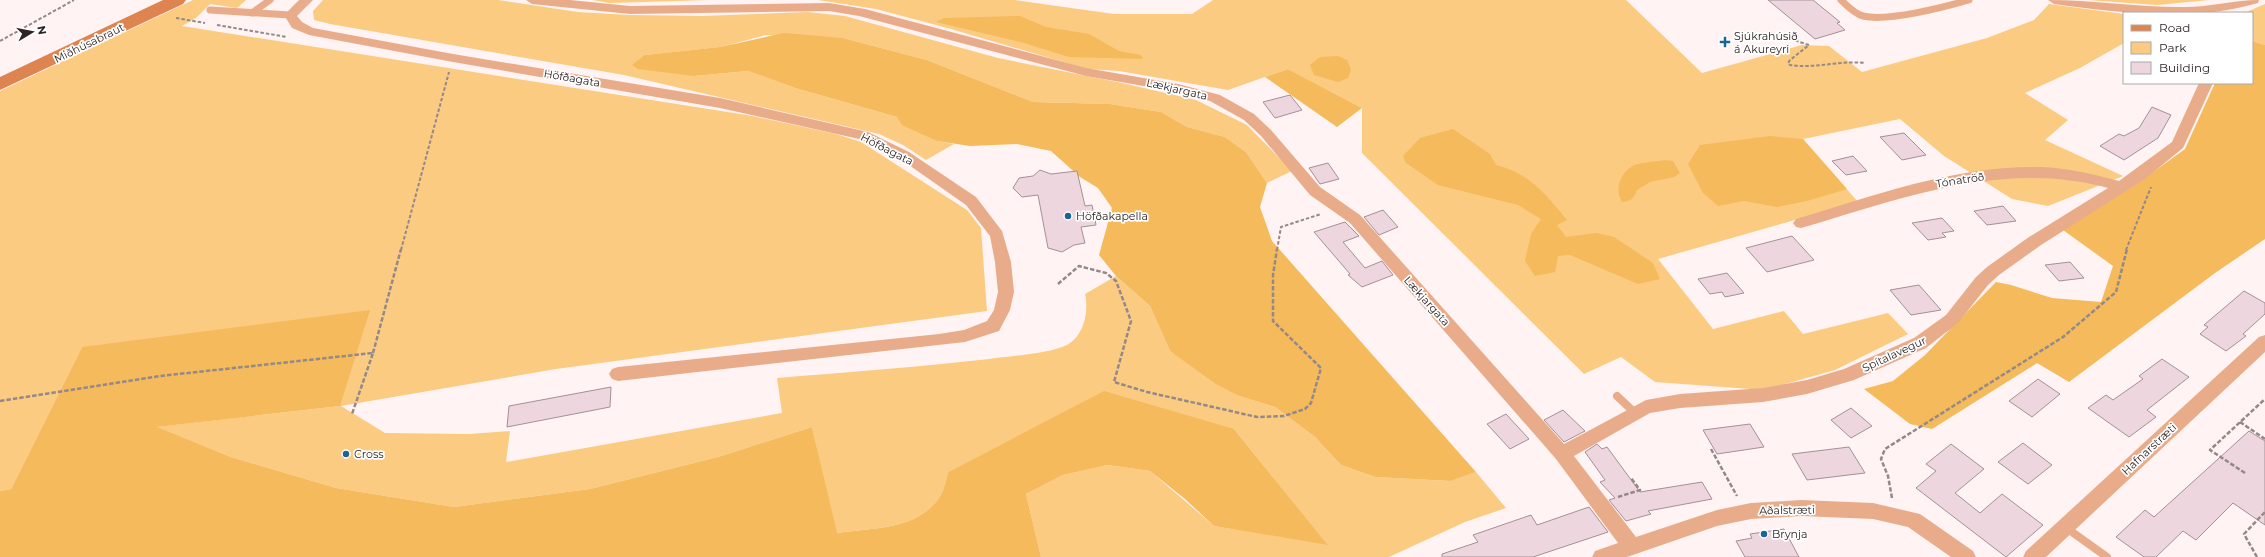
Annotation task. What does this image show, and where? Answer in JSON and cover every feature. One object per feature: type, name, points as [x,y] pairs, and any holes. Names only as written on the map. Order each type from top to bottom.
[{"type":"street","name":"Miðhúsabraut","points":[[0,84],[177,0]]},
{"type":"street","points":[[290,15],[307,0]]},
{"type":"street","name":"Lækjargata","points":[[532,0],[630,10],[829,6],[860,12],[1086,72],[1201,94],[1229,105],[1249,118],[1266,133],[1315,191],[1355,219],[1562,454],[1601,503],[1632,546]]},
{"type":"street","points":[[2054,0],[2123,8],[2182,11],[2225,10],[2253,0]]},
{"type":"street","name":"Höfðagata","points":[[290,15],[297,25],[309,30],[453,58],[720,103],[863,135],[904,155],[971,201],[997,235],[1003,262],[1006,292],[1002,310],[993,326],[965,336],[939,340],[618,374]]},
{"type":"street","name":"Spítalavegur","points":[[1562,454],[1634,412],[1658,404],[1763,395],[1807,387],[1848,375],[1906,350],[1934,334],[1952,319],[1982,281],[1993,271],[2035,241],[2121,187],[2178,145],[2206,84]]},
{"type":"street","name":"Tónatröð","points":[[1801,223],[1945,181],[1984,176],[2064,172],[2098,178],[2121,187]]},
{"type":"street","name":"Hafnarstræti","points":[[2033,557],[2265,342]]},
{"type":"street","name":"Aðalstræti","points":[[1602,557],[1717,518],[1751,510],[1801,508],[1873,511],[1913,520],[1966,557]]},
{"type":"lane","points":[[252,13],[270,0]]},
{"type":"lane","points":[[1841,0],[1858,14],[1874,17],[1947,7],[1969,0]]},
{"type":"lane","points":[[210,10],[290,15]]},
{"type":"lane","points":[[1617,396],[1634,412]]},
{"type":"lane","points":[[2065,527],[2107,557]]},
{"type":"path","points":[[0,41],[74,0]]},
{"type":"path","points":[[172,18],[294,38]]},
{"type":"path","points":[[1769,32],[1795,41],[1802,41],[1809,45],[1788,62],[1790,65],[1817,68],[1851,60],[1865,63]]},
{"type":"path","points":[[352,414],[373,353],[453,58]]},
{"type":"path","points":[[1894,515],[1888,476],[1881,458],[1885,449],[2063,337],[2116,292],[2125,254],[2159,168],[2156,162]]},
{"type":"path","points":[[1058,284],[1080,266],[1106,273],[1116,281],[1131,321],[1114,382],[1147,392],[1257,417],[1284,416],[1305,409],[1311,403],[1322,368],[1273,320],[1273,275],[1281,227],[1341,208]]},
{"type":"path","points":[[0,401],[160,376],[373,353]]},
{"type":"path","points":[[2245,473],[2210,450],[2265,399]]},
{"type":"path","points":[[2240,422],[2265,439]]},
{"type":"path","points":[[1711,449],[1739,500]]},
{"type":"path","points":[[1601,503],[1640,490],[1631,478]]},
{"type":"path","points":[[2257,557],[2244,534],[2265,512]]},
{"type":"green space","points":[[193,0],[246,0],[237,8],[210,4],[196,18],[182,26],[753,116],[836,134],[861,142],[967,210],[981,228],[987,311],[556,369],[341,406],[385,433],[469,434],[510,431],[506,462],[782,413],[777,378],[989,359],[1040,353],[1067,345],[1078,336],[1084,322],[1086,315],[1085,294],[1116,276],[1150,306],[1170,351],[1239,396],[1275,407],[1315,437],[1341,465],[1375,477],[1449,481],[1476,472],[1506,508],[1465,522],[1389,557],[1041,557],[1026,494],[1063,475],[1108,465],[1150,471],[1214,526],[1327,544],[1234,429],[1016,437],[948,472],[941,495],[930,508],[919,516],[893,526],[836,533],[812,427],[718,457],[590,489],[454,507],[336,488],[231,457],[156,427],[340,406],[82,347],[11,489],[0,491],[0,91]]},
{"type":"green space","points":[[323,0],[498,0],[578,12],[629,15],[702,16],[807,12],[845,16],[998,58],[1122,83],[1196,100],[1247,125],[1292,171],[1267,183],[1246,152],[1225,137],[1187,127],[1161,112],[1110,104],[1033,102],[927,60],[843,38],[766,35],[721,47],[645,55],[694,76],[748,71],[795,88],[897,117],[937,141],[954,144],[926,160],[903,145],[879,134],[624,75],[314,20],[313,11]]},
{"type":"green space","points":[[593,0],[710,0],[609,3]]},
{"type":"green space","points":[[818,0],[1015,0],[1114,14],[1192,14],[1213,0],[1626,0],[1702,73],[1802,45],[1829,46],[1862,72],[1987,38],[2034,20],[2049,4],[2123,14],[2123,44],[2080,68],[2025,93],[2068,120],[2045,140],[2123,176],[2048,206],[2012,199],[1944,156],[1900,119],[1803,139],[1858,202],[1658,259],[1713,329],[1784,311],[1803,334],[1888,313],[1908,334],[1835,370],[1764,390],[1655,382],[1621,357],[1584,374],[1362,153],[1362,108],[1288,69],[1228,90],[1119,71],[1087,69],[951,29],[876,9]]},
{"type":"green space","points":[[2088,0],[2209,0],[2157,5]]},
{"type":"green space","points":[[2265,4],[2265,45],[2253,41],[2253,12],[2246,12]]},
{"type":"shaded area","points":[[1020,16],[1046,27],[1089,34],[1119,51],[1141,55],[1143,59],[1069,57],[1024,43],[936,22],[944,18]]},
{"type":"shaded area","points":[[784,33],[843,38],[927,60],[1033,102],[1110,104],[1161,112],[1187,127],[1225,137],[1246,152],[1267,183],[1260,207],[1272,241],[1476,472],[1450,481],[1375,477],[1341,465],[1315,437],[1275,407],[1239,396],[1216,384],[1170,351],[1150,306],[1116,276],[1099,255],[1112,208],[1098,188],[1080,177],[1051,151],[1017,144],[970,146],[937,141],[902,125],[897,117],[795,88],[748,71],[694,76],[638,69],[632,65],[645,55],[720,47]]},
{"type":"shaded area","points":[[2253,41],[2265,45],[2265,239],[2215,273],[2069,382],[2037,363],[1932,429],[1910,424],[1864,389],[1893,381],[1925,355],[1996,282],[2011,285],[2052,298],[2101,302],[2113,266],[2063,230],[2138,183],[2185,149],[2215,84],[2253,84]]},
{"type":"shaded area","points":[[1338,56],[1347,60],[1351,70],[1348,78],[1338,82],[1314,75],[1310,65],[1320,57]]},
{"type":"shaded area","points":[[1288,69],[1362,108],[1337,127],[1265,77]]},
{"type":"shaded area","points":[[1453,129],[1490,154],[1496,165],[1519,174],[1536,186],[1567,220],[1557,225],[1566,237],[1596,233],[1614,237],[1653,263],[1660,279],[1638,284],[1570,255],[1558,256],[1555,272],[1535,276],[1525,261],[1531,234],[1541,219],[1518,205],[1438,185],[1406,163],[1403,156],[1420,138]]},
{"type":"shaded area","points":[[1770,136],[1803,139],[1847,189],[1807,201],[1777,207],[1744,201],[1718,206],[1703,193],[1688,164],[1700,145]]},
{"type":"shaded area","points":[[1664,160],[1673,161],[1680,173],[1674,177],[1650,182],[1637,190],[1632,199],[1622,202],[1619,193],[1619,183],[1627,170],[1638,164]]},
{"type":"shaded area","points":[[370,310],[340,406],[157,427],[231,457],[336,488],[454,507],[590,489],[718,457],[812,427],[837,533],[893,526],[919,516],[930,508],[941,495],[948,472],[1104,391],[1234,429],[1328,545],[1214,526],[1185,499],[1150,471],[1108,465],[1063,475],[1026,494],[1041,557],[0,557],[0,491],[11,489],[82,347]]},
{"type":"building","points":[[1768,0],[1813,0],[1840,22],[1837,23],[1845,30],[1815,39]]},
{"type":"building","points":[[1290,95],[1302,110],[1275,118],[1263,102]]},
{"type":"building","points":[[2152,107],[2171,115],[2158,138],[2124,160],[2100,146],[2119,134],[2124,136],[2139,128]]},
{"type":"building","points":[[1904,133],[1926,155],[1902,160],[1880,137]]},
{"type":"building","points":[[1853,156],[1867,171],[1846,175],[1832,161]]},
{"type":"building","points":[[1328,163],[1339,179],[1320,184],[1309,168]]},
{"type":"building","name":"Höfðakapella","points":[[1040,170],[1051,174],[1077,171],[1085,206],[1092,205],[1096,225],[1081,227],[1085,243],[1074,245],[1062,252],[1048,248],[1038,195],[1022,197],[1013,188],[1019,178],[1033,176]]},
{"type":"building","points":[[2003,206],[2016,221],[1987,225],[1974,211]]},
{"type":"building","points":[[1383,210],[1398,227],[1379,235],[1364,217]]},
{"type":"building","points":[[1942,218],[1954,231],[1942,233],[1946,237],[1928,240],[1912,223]]},
{"type":"building","points":[[1345,222],[1359,236],[1343,242],[1365,268],[1382,261],[1393,275],[1362,287],[1348,275],[1350,274],[1314,232]]},
{"type":"building","points":[[1792,236],[1814,260],[1767,272],[1746,248]]},
{"type":"building","points":[[2070,262],[2084,278],[2059,281],[2045,265]]},
{"type":"building","points":[[1727,273],[1744,293],[1725,297],[1722,292],[1710,294],[1698,279]]},
{"type":"building","points":[[1919,285],[1941,310],[1911,315],[1890,290]]},
{"type":"building","points":[[2244,291],[2265,303],[2265,314],[2243,334],[2246,336],[2226,351],[2200,334],[2208,327],[2204,325]]},
{"type":"building","points":[[2162,359],[2189,377],[2147,410],[2156,417],[2129,437],[2088,408],[2106,395],[2113,400],[2143,379],[2139,376]]},
{"type":"building","points":[[2038,379],[2060,394],[2032,417],[2009,401]]},
{"type":"building","points":[[611,387],[610,407],[507,427],[509,406]]},
{"type":"building","points":[[1851,408],[1872,426],[1851,438],[1831,420]]},
{"type":"building","points":[[1563,410],[1585,431],[1564,442],[1544,420]]},
{"type":"building","points":[[1506,414],[1529,439],[1510,449],[1487,424]]},
{"type":"building","points":[[1750,424],[1764,447],[1717,454],[1703,430]]},
{"type":"building","points":[[2249,431],[2265,441],[2265,525],[2233,503],[2196,540],[2183,531],[2156,557],[2144,557],[2116,537],[2145,510],[2154,517]]},
{"type":"building","points":[[2023,443],[2052,465],[2028,484],[1998,462]]},
{"type":"building","points":[[1597,444],[1602,449],[1607,447],[1640,492],[1702,482],[1712,499],[1648,511],[1651,514],[1626,521],[1609,500],[1615,498],[1600,482],[1605,480],[1585,452]]},
{"type":"building","points":[[1951,444],[1984,469],[1955,493],[1980,513],[2002,494],[2043,525],[2006,557],[1916,488],[1936,471],[1926,464]]},
{"type":"building","points":[[1849,447],[1865,473],[1807,480],[1792,454]]},
{"type":"building","points":[[1589,507],[1608,532],[1533,557],[1442,557],[1442,554],[1478,542],[1473,535],[1531,515],[1537,525]]},
{"type":"building","points":[[1784,529],[1799,557],[1745,557],[1736,541],[1752,538],[1750,534]]},
{"type":"place","name":"Sjúkrahúsið á Akureyri","points":[[1725,42]]},
{"type":"place","name":"Höfðakapella","points":[[1068,216]]},
{"type":"place","name":"Cross","points":[[346,454]]},
{"type":"place","name":"Brynja","points":[[1764,534]]}]
